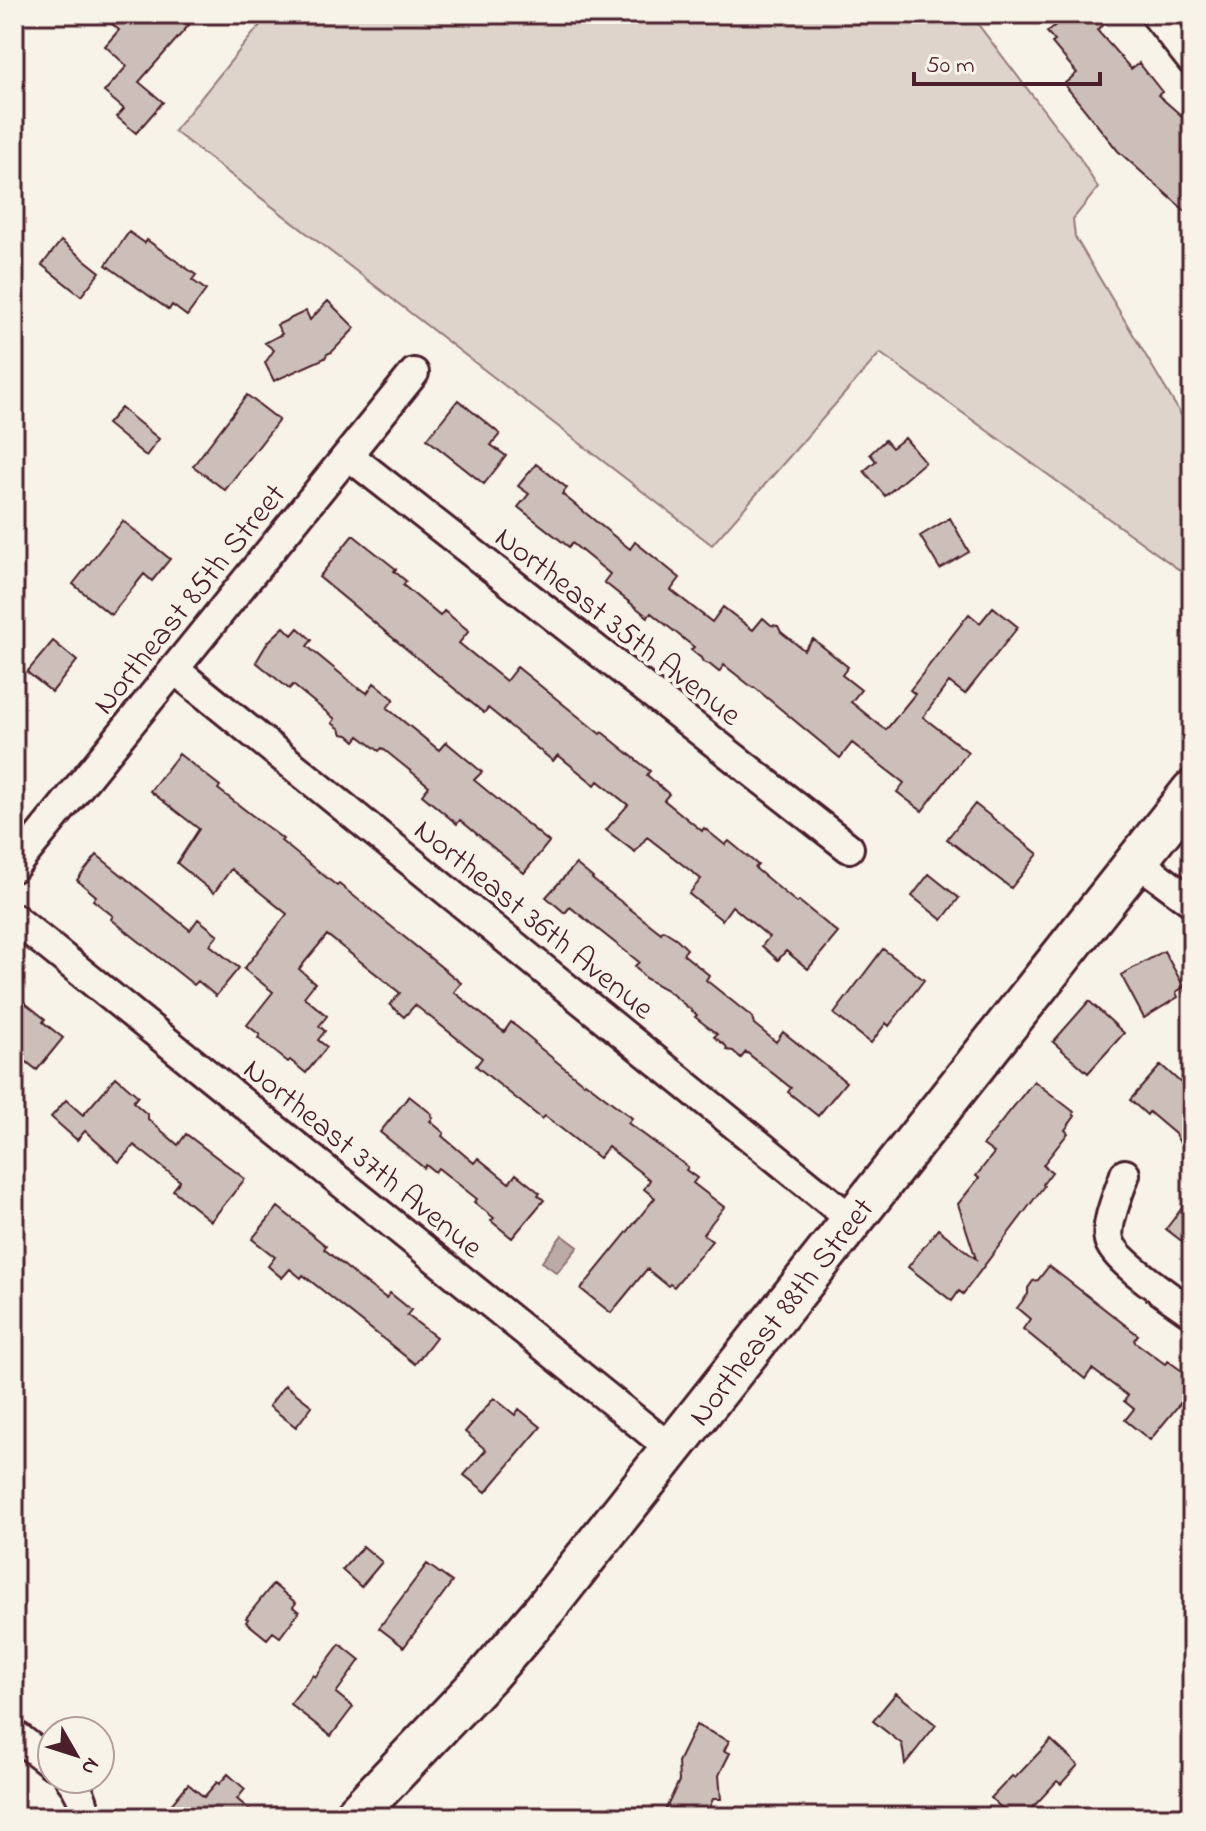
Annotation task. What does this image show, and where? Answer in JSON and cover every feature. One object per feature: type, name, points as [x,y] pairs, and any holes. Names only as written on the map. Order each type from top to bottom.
[{"type":"street","points":[[1155,14],[1192,61]]},
{"type":"street","name":"Northeast 85th Street","points":[[14,867],[414,373]]},
{"type":"street","name":"Northeast 35th Avenue","points":[[348,455],[849,848]]},
{"type":"street","name":"Northeast 36th Avenue","points":[[174,669],[852,1220]]},
{"type":"street","name":"Northeast 88th Street","points":[[353,1817],[545,1609],[1192,791]]},
{"type":"street","points":[[1137,861],[1192,902]]},
{"type":"street","name":"Northeast 37th Avenue","points":[[14,918],[671,1449]]},
{"type":"street","points":[[1125,1174],[1109,1226],[1109,1241],[1125,1262],[1192,1313]]},
{"type":"street","points":[[14,1734],[36,1751]]},
{"type":"street","points":[[81,1795],[86,1817]]},
{"type":"shaded area","points":[[269,14],[970,14],[1078,155],[1098,188],[1073,219],[1075,237],[1192,433],[1192,579],[880,353],[712,545],[174,131]]},
{"type":"shaded area","points":[[562,1235],[578,1247],[557,1273],[542,1262]]},
{"type":"building","points":[[121,14],[177,14],[189,25],[139,82],[163,102],[136,133],[117,117],[124,109],[104,92],[127,66],[105,46],[119,30],[112,24]]},
{"type":"building","points":[[1069,14],[1116,14],[1097,30],[1131,69],[1139,63],[1162,92],[1158,95],[1192,125],[1192,217],[1118,151],[1064,84],[1077,73],[1052,43],[1055,41],[1047,32]]},
{"type":"building","points":[[129,232],[145,243],[147,240],[196,275],[192,280],[206,290],[187,316],[172,305],[169,310],[106,265]]},
{"type":"building","points":[[61,241],[100,272],[81,296],[42,265]]},
{"type":"building","points":[[328,301],[355,328],[325,358],[274,381],[265,363],[274,350],[265,343],[282,334],[277,325],[306,311],[310,320]]},
{"type":"building","points":[[247,395],[279,420],[225,490],[193,466]]},
{"type":"building","points":[[458,400],[500,434],[491,445],[506,456],[484,484],[427,439]]},
{"type":"building","points":[[121,408],[159,439],[146,456],[107,424]]},
{"type":"building","points":[[905,438],[925,462],[885,496],[864,471],[876,461],[870,454],[885,440],[892,448]]},
{"type":"building","points":[[536,464],[567,488],[562,494],[630,549],[635,542],[680,578],[671,590],[712,622],[723,607],[753,630],[763,618],[771,625],[778,626],[804,650],[813,639],[848,667],[842,675],[861,690],[851,702],[886,730],[915,694],[910,690],[969,614],[980,623],[993,607],[1018,627],[965,694],[949,682],[923,717],[968,752],[922,811],[897,792],[904,783],[852,743],[840,758],[724,665],[719,672],[703,662],[691,650],[694,647],[651,613],[648,617],[604,582],[610,574],[572,543],[569,547],[518,507],[529,494],[518,486]]},
{"type":"building","points":[[950,518],[969,552],[940,569],[920,536]]},
{"type":"building","points":[[123,521],[170,559],[152,581],[144,574],[111,615],[73,584]]},
{"type":"building","points":[[353,535],[396,569],[394,571],[406,581],[403,585],[440,616],[444,611],[469,631],[459,643],[506,681],[517,667],[600,734],[602,732],[650,771],[647,775],[669,794],[664,800],[702,831],[704,828],[725,845],[729,841],[758,865],[755,868],[838,933],[808,969],[786,951],[778,960],[762,946],[769,937],[732,906],[722,920],[689,894],[701,879],[647,837],[635,852],[606,830],[628,805],[598,781],[595,785],[558,755],[553,761],[488,708],[484,713],[319,577]]},
{"type":"building","points":[[284,627],[292,635],[298,628],[312,640],[307,646],[359,689],[367,693],[374,683],[394,699],[387,708],[439,750],[446,742],[482,772],[474,780],[549,842],[524,873],[460,820],[457,824],[422,795],[429,786],[382,748],[379,751],[359,736],[355,741],[342,734],[332,723],[335,719],[293,685],[289,689],[256,662],[268,642]]},
{"type":"building","points":[[53,641],[77,661],[52,692],[27,672]]},
{"type":"building","points":[[179,754],[220,786],[218,789],[283,839],[281,841],[461,983],[454,992],[504,1032],[511,1022],[584,1084],[632,1118],[628,1123],[688,1167],[686,1170],[697,1178],[693,1183],[724,1207],[703,1234],[712,1241],[674,1287],[668,1286],[647,1269],[611,1313],[581,1289],[655,1198],[644,1189],[650,1180],[608,1147],[599,1158],[545,1116],[542,1119],[476,1066],[482,1058],[415,1005],[404,1017],[390,1005],[400,993],[327,935],[299,969],[315,983],[304,997],[327,1016],[319,1026],[325,1031],[318,1040],[327,1047],[306,1073],[258,1038],[260,1035],[247,1025],[273,992],[244,969],[287,914],[231,869],[214,893],[177,863],[199,829],[150,791]]},
{"type":"building","points":[[975,804],[1038,854],[1011,888],[947,839]]},
{"type":"building","points":[[97,855],[190,930],[198,919],[218,935],[210,945],[239,968],[216,996],[198,981],[194,985],[111,919],[113,916],[93,900],[96,896],[77,880]]},
{"type":"building","points":[[576,864],[661,933],[663,930],[677,939],[687,949],[683,954],[709,975],[706,980],[752,1017],[754,1024],[776,1042],[783,1032],[846,1082],[818,1116],[788,1092],[791,1088],[746,1052],[741,1058],[727,1050],[714,1037],[717,1034],[695,1017],[697,1015],[667,990],[645,978],[635,966],[639,962],[570,907],[565,913],[546,897]]},
{"type":"building","points":[[929,874],[959,898],[942,920],[912,896]]},
{"type":"building","points":[[883,949],[924,980],[889,1026],[886,1023],[871,1043],[834,1014]]},
{"type":"building","points":[[1164,951],[1184,987],[1176,992],[1178,997],[1144,1018],[1121,975]]},
{"type":"building","points":[[14,994],[63,1038],[37,1070],[14,1052]]},
{"type":"building","points":[[1089,1001],[1124,1033],[1088,1073],[1053,1042]]},
{"type":"building","points":[[1161,1065],[1192,1093],[1192,1164],[1175,1134],[1130,1100]]},
{"type":"building","points":[[116,1077],[138,1096],[133,1102],[148,1115],[148,1119],[178,1145],[186,1134],[245,1179],[211,1221],[173,1190],[180,1181],[134,1145],[119,1162],[85,1131],[77,1140],[51,1117],[66,1100],[83,1115]]},
{"type":"building","points":[[1034,1081],[1075,1116],[1065,1130],[1068,1133],[1043,1165],[1052,1172],[1044,1186],[963,1294],[959,1291],[952,1301],[908,1267],[938,1229],[976,1259],[958,1204],[994,1153],[983,1145]]},
{"type":"building","points":[[409,1096],[432,1114],[430,1121],[444,1133],[442,1136],[474,1163],[478,1158],[509,1183],[516,1174],[540,1193],[538,1195],[544,1200],[512,1238],[491,1221],[494,1218],[474,1202],[477,1199],[438,1168],[435,1172],[426,1165],[424,1168],[380,1132]]},
{"type":"building","points":[[1192,1195],[1192,1249],[1166,1229]]},
{"type":"building","points":[[278,1207],[359,1278],[386,1298],[390,1293],[411,1310],[407,1315],[436,1337],[415,1364],[303,1275],[301,1278],[290,1269],[282,1278],[268,1266],[275,1257],[252,1239]]},
{"type":"building","points":[[1049,1266],[1138,1335],[1135,1342],[1165,1364],[1168,1361],[1192,1378],[1192,1389],[1150,1440],[1125,1420],[1134,1409],[1124,1401],[1128,1396],[1092,1369],[1085,1379],[1023,1329],[1030,1319],[1017,1308],[1033,1281],[1038,1280]]},
{"type":"building","points":[[285,1385],[312,1406],[296,1427],[269,1406]]},
{"type":"building","points":[[494,1398],[515,1415],[519,1409],[541,1427],[486,1492],[464,1475],[486,1450],[465,1432]]},
{"type":"building","points":[[363,1546],[382,1562],[361,1587],[342,1570]]},
{"type":"building","points":[[427,1564],[452,1582],[404,1647],[379,1628]]},
{"type":"building","points":[[273,1584],[296,1603],[293,1607],[299,1612],[280,1637],[273,1632],[267,1639],[246,1622],[246,1618]]},
{"type":"building","points":[[340,1644],[360,1660],[336,1693],[353,1707],[331,1736],[290,1704]]},
{"type":"building","points":[[896,1693],[936,1725],[905,1764],[902,1744],[873,1721]]},
{"type":"building","points":[[696,1725],[729,1741],[724,1751],[730,1753],[719,1775],[721,1799],[713,1799],[705,1817],[662,1817],[679,1781],[678,1762]]},
{"type":"building","points":[[1051,1740],[1078,1765],[1061,1784],[1057,1781],[1024,1817],[1011,1817],[991,1798]]},
{"type":"building","points":[[228,1774],[245,1789],[237,1799],[258,1817],[184,1817],[170,1806],[188,1784],[204,1797]]}]
